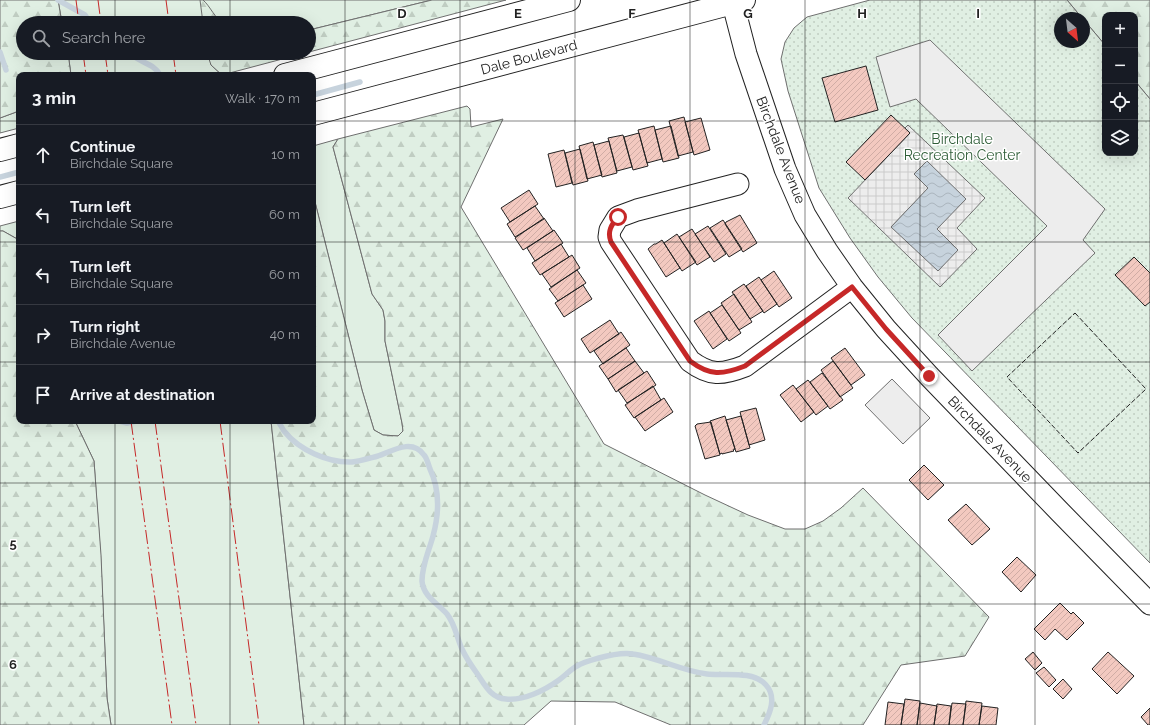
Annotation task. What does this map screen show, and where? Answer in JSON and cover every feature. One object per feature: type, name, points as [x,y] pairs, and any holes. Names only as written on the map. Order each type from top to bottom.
[{"type":"main road","points":[[296,72],[569,0]]},
{"type":"main road","name":"Dale Boulevard","points":[[316,113],[737,1]]},
{"type":"main road","points":[[0,150],[16,146]]},
{"type":"main road","points":[[0,197],[16,193]]},
{"type":"street","name":"Birchdale Avenue","points":[[737,1],[746,54],[785,169],[805,215],[827,251],[852,287],[886,329],[929,376],[1150,604]]},
{"type":"street","points":[[738,184],[637,210],[618,217],[610,230],[609,237],[611,242],[690,361],[701,369],[713,373],[726,372],[745,366],[852,287]]},
{"type":"green space","points":[[0,0],[58,0],[61,16],[16,16],[16,60],[69,60],[71,72],[16,72],[16,112],[0,118]]},
{"type":"green space","points":[[58,0],[432,0],[316,28],[316,16],[61,16]]},
{"type":"green space","points":[[200,0],[203,0],[216,16],[202,16]]},
{"type":"green space","points":[[432,0],[506,0],[316,50],[316,28]]},
{"type":"green space","name":"Birchdale Recreation Center","points":[[870,0],[1067,0],[1077,12],[1054,12],[1054,48],[1090,48],[1090,27],[1102,41],[1102,156],[1138,156],[1138,85],[1150,99],[1150,563],[912,318],[878,277],[850,238],[819,188],[788,91],[781,59],[785,42],[794,28],[807,17]]},
{"type":"green space","points":[[1067,0],[1150,0],[1150,99],[1138,85],[1138,12],[1102,12],[1102,41],[1090,27],[1090,12],[1077,12]]},
{"type":"green space","points":[[69,60],[213,60],[211,65],[219,72],[71,72]]},
{"type":"green space","points":[[209,60],[279,60],[233,72],[219,72],[211,65]]},
{"type":"green space","points":[[467,106],[470,109],[471,127],[503,119],[461,207],[604,444],[705,495],[748,515],[785,529],[805,529],[823,521],[841,508],[863,488],[989,617],[965,656],[901,665],[863,725],[671,725],[615,702],[551,701],[524,725],[304,725],[271,424],[316,424],[316,206],[362,390],[374,430],[383,435],[398,436],[403,431],[385,341],[385,321],[383,310],[372,294],[333,147],[338,139]]},
{"type":"green space","points":[[16,112],[16,129],[0,133],[0,118]]},
{"type":"green space","points":[[338,139],[333,147],[372,294],[383,310],[385,321],[385,341],[403,431],[398,436],[383,435],[374,430],[362,390],[316,206],[316,145]]},
{"type":"green space","points":[[16,222],[16,238],[3,231],[0,231],[0,226]]},
{"type":"green space","points":[[0,231],[3,231],[16,238],[16,424],[76,424],[94,461],[101,555],[107,698],[111,725],[0,725]]},
{"type":"green space","points":[[76,424],[271,424],[304,725],[111,725],[107,698],[101,562],[94,461]]},
{"type":"shaded area","points":[[930,40],[1105,209],[1083,240],[1095,253],[972,371],[938,335],[1047,226],[916,99],[890,107],[876,57]]},
{"type":"shaded area","points":[[908,125],[985,198],[957,228],[977,249],[940,287],[848,198],[910,133],[905,128]],"holes":[[[929,188],[936,229],[891,227]]]},
{"type":"shaded area","points":[[892,379],[930,418],[903,444],[865,405]]},
{"type":"water","points":[[927,161],[966,199],[937,229],[958,250],[938,271],[891,227],[928,188],[914,174]]},
{"type":"building","points":[[866,66],[878,110],[835,122],[822,78]]},
{"type":"building","points":[[891,115],[910,133],[865,180],[846,162]]},
{"type":"building","points":[[684,117],[693,152],[678,156],[669,121]]},
{"type":"building","points":[[701,118],[710,150],[694,155],[685,122]]},
{"type":"building","points":[[654,126],[662,159],[647,163],[638,130]]},
{"type":"building","points":[[671,126],[679,158],[663,162],[655,130]]},
{"type":"building","points":[[639,133],[648,166],[633,170],[624,137]]},
{"type":"building","points":[[623,135],[632,167],[617,171],[608,138]]},
{"type":"building","points":[[609,141],[617,173],[602,177],[594,145]]},
{"type":"building","points":[[593,142],[602,175],[587,179],[579,146]]},
{"type":"building","points":[[580,149],[588,181],[573,185],[565,153]]},
{"type":"building","points":[[564,150],[572,183],[556,187],[548,154]]},
{"type":"building","points":[[529,190],[538,204],[510,222],[501,208]]},
{"type":"building","points":[[535,206],[544,219],[515,237],[507,224]]},
{"type":"building","points":[[740,215],[757,243],[743,252],[725,224],[726,222]]},
{"type":"building","points":[[544,218],[553,231],[523,250],[515,238]]},
{"type":"building","points":[[723,220],[742,249],[729,257],[710,228]]},
{"type":"building","points":[[708,226],[726,254],[714,262],[695,234]]},
{"type":"building","points":[[692,229],[710,257],[697,265],[679,237]]},
{"type":"building","points":[[554,230],[563,243],[535,261],[527,248]]},
{"type":"building","points":[[677,234],[696,262],[682,271],[664,243]]},
{"type":"building","points":[[662,240],[680,268],[666,277],[648,249]]},
{"type":"building","points":[[561,244],[569,257],[540,275],[532,263]]},
{"type":"building","points":[[572,255],[580,268],[551,287],[542,274]]},
{"type":"building","points":[[1134,257],[1150,273],[1150,302],[1145,306],[1115,275]]},
{"type":"building","points":[[577,270],[586,283],[558,301],[549,289]]},
{"type":"building","points":[[774,271],[792,298],[779,307],[761,280]]},
{"type":"building","points":[[759,277],[777,304],[764,313],[746,286]]},
{"type":"building","points":[[744,284],[763,311],[750,319],[732,292]]},
{"type":"building","points":[[583,285],[592,299],[564,317],[555,303]]},
{"type":"building","points":[[734,294],[752,322],[739,330],[721,303]]},
{"type":"building","points":[[722,305],[741,333],[729,341],[710,313]]},
{"type":"building","points":[[709,311],[727,339],[713,349],[694,321]]},
{"type":"building","points":[[610,320],[619,334],[590,353],[581,339]]},
{"type":"building","points":[[621,332],[630,345],[603,364],[594,351]]},
{"type":"building","points":[[626,348],[635,361],[608,379],[599,366]]},
{"type":"building","points":[[845,348],[865,375],[851,385],[831,358]]},
{"type":"building","points":[[635,361],[644,373],[616,392],[608,379]]},
{"type":"building","points":[[833,361],[853,388],[840,397],[821,370]]},
{"type":"building","points":[[647,371],[656,385],[627,403],[618,390]]},
{"type":"building","points":[[822,373],[843,400],[830,409],[810,382]]},
{"type":"building","points":[[808,380],[828,406],[816,415],[796,389]]},
{"type":"building","points":[[793,385],[814,412],[801,422],[780,395]]},
{"type":"building","points":[[653,386],[661,400],[634,418],[625,405]]},
{"type":"building","points":[[664,398],[673,412],[645,431],[635,417]]},
{"type":"building","points":[[756,408],[765,440],[749,445],[740,412]]},
{"type":"building","points":[[725,416],[735,449],[733,450],[734,451],[720,454],[710,421]]},
{"type":"building","points":[[741,416],[750,448],[736,452],[726,420]]},
{"type":"building","points":[[711,422],[720,455],[705,459],[695,426],[697,424]]},
{"type":"building","points":[[924,465],[944,485],[928,500],[909,480]]},
{"type":"building","points":[[966,504],[990,529],[972,545],[948,520]]},
{"type":"building","points":[[1017,557],[1036,575],[1021,592],[1002,572]]},
{"type":"building","points":[[1060,603],[1071,614],[1073,612],[1084,623],[1067,640],[1055,629],[1045,640],[1034,629]]},
{"type":"building","points":[[1033,652],[1042,663],[1035,670],[1025,659]]},
{"type":"building","points":[[1108,652],[1134,676],[1117,694],[1092,669]]},
{"type":"building","points":[[1044,667],[1056,680],[1049,687],[1036,673]]},
{"type":"building","points":[[1063,679],[1072,689],[1063,699],[1053,689]]},
{"type":"building","points":[[905,699],[920,701],[917,725],[901,725]]},
{"type":"building","points":[[966,701],[982,703],[979,725],[963,725]]},
{"type":"building","points":[[888,702],[904,704],[901,725],[885,725]]},
{"type":"building","points":[[920,703],[937,706],[934,725],[917,725]]},
{"type":"building","points":[[952,703],[966,704],[963,725],[949,725]]},
{"type":"building","points":[[937,704],[951,706],[949,725],[934,725]]},
{"type":"building","points":[[982,706],[998,708],[996,725],[979,725]]},
{"type":"building","points":[[1150,708],[1150,725],[1148,725],[1141,717]]},
{"type":"waterway","points":[[58,0],[86,16]]},
{"type":"waterway","points":[[0,52],[6,70]]},
{"type":"waterway","points":[[140,60],[150,65],[158,72]]},
{"type":"waterway","points":[[316,94],[360,82]]},
{"type":"waterway","points":[[0,177],[16,173]]},
{"type":"waterway","points":[[280,424],[290,438],[298,444],[315,454],[333,460],[355,462],[378,456],[402,447],[414,447],[425,456],[436,485],[438,502],[435,528],[423,569],[423,586],[428,595],[450,618],[467,658],[485,685],[496,696],[506,699],[527,697],[559,680],[582,663],[612,655],[629,653],[707,674],[746,675],[760,680],[766,685],[772,700],[764,725]]},
{"type":"fence","points":[[1075,313],[1146,389],[1078,453],[1007,377],[1075,313]]},
{"type":"power","points":[[76,0],[78,16]]},
{"type":"power","points":[[98,0],[100,16]]},
{"type":"power","points":[[166,0],[168,16]]},
{"type":"power","points":[[84,60],[86,72]]},
{"type":"power","points":[[106,60],[108,72]]},
{"type":"power","points":[[174,60],[176,72]]},
{"type":"power","points":[[131,424],[172,725]]},
{"type":"power","points":[[155,424],[196,725]]},
{"type":"power","points":[[220,424],[259,725]]},
{"type":"route","points":[[618,217],[613,222],[610,230],[609,237],[611,242],[690,361],[701,369],[713,373],[726,372],[745,366],[852,287],[886,329],[929,376]]}]
